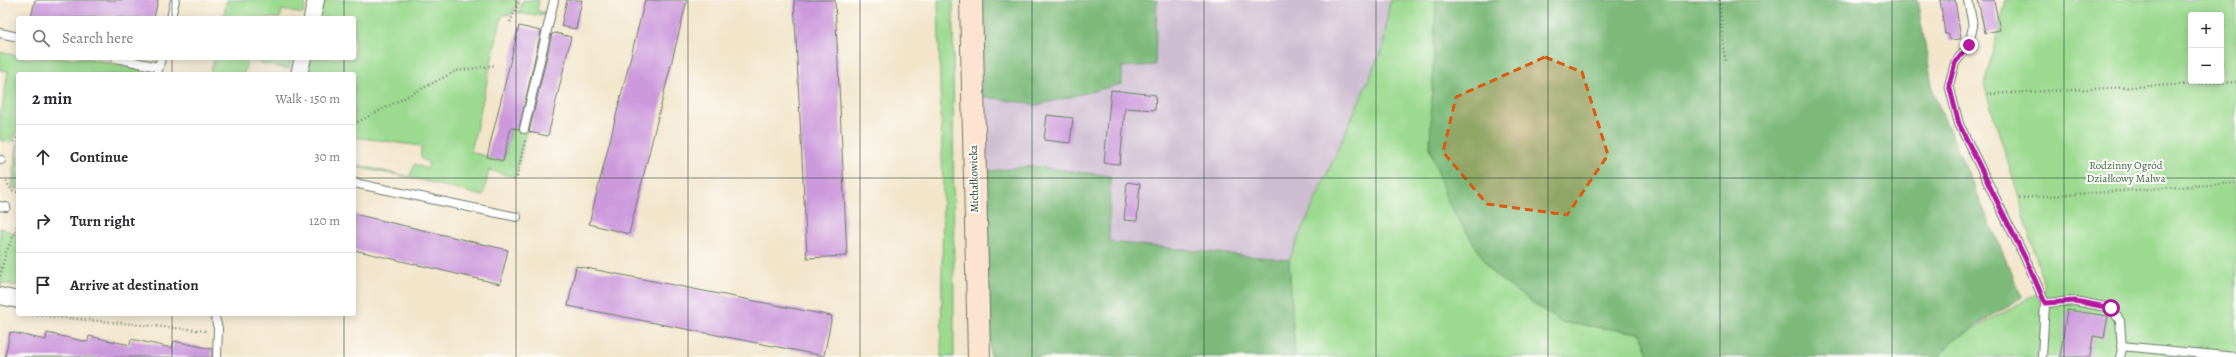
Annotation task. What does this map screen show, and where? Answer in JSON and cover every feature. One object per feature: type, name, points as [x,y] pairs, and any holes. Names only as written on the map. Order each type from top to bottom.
[{"type":"street","points":[[312,16],[316,0]]},
{"type":"street","name":"Michałkowicka","points":[[971,0],[979,357]]},
{"type":"street","points":[[300,72],[302,60]]},
{"type":"street","points":[[0,296],[16,300]]},
{"type":"lane","points":[[171,16],[175,0]]},
{"type":"lane","points":[[524,129],[554,0]]},
{"type":"lane","points":[[1968,0],[1973,26],[1969,45],[1955,63],[1949,85],[1950,92],[1959,124],[2029,266],[2045,303],[2042,357]]},
{"type":"lane","points":[[0,34],[16,37]]},
{"type":"lane","points":[[122,60],[158,71],[161,60]]},
{"type":"lane","points":[[356,183],[517,217]]},
{"type":"lane","points":[[2045,303],[2075,301],[2111,308],[2120,321],[2120,357]]},
{"type":"lane","points":[[214,316],[218,332],[217,357]]},
{"type":"lane","points":[[2121,346],[2236,357]]},
{"type":"path","points":[[510,22],[520,0]]},
{"type":"path","points":[[1719,0],[1725,61]]},
{"type":"path","points":[[356,123],[456,71],[496,65]]},
{"type":"path","points":[[1987,94],[2236,82]]},
{"type":"path","points":[[517,178],[527,131],[524,129]]},
{"type":"path","points":[[6,181],[12,191],[16,192]]},
{"type":"path","points":[[2019,198],[2236,183]]},
{"type":"path","points":[[0,276],[6,252],[16,234]]},
{"type":"path","points":[[46,316],[218,332]]},
{"type":"highlighted area","points":[[1545,57],[1582,72],[1608,155],[1567,215],[1487,204],[1443,152],[1456,97]]},
{"type":"shaded area","points":[[1157,0],[1390,0],[1383,47],[1289,260],[1108,242],[980,172],[981,96],[1037,105],[1122,67],[1155,65]]},
{"type":"green space","points":[[227,0],[306,0],[303,14],[282,10],[280,16],[223,16]]},
{"type":"green space","points":[[323,0],[518,0],[512,14],[502,15],[471,152],[503,161],[512,127],[526,132],[515,177],[489,170],[483,196],[409,177],[415,164],[427,169],[429,164],[421,158],[421,146],[356,137],[356,72],[306,72],[309,60],[356,60],[356,16],[319,16]]},
{"type":"green space","points":[[523,0],[539,0],[537,11],[547,13],[535,16],[518,13]]},
{"type":"green space","points":[[938,0],[953,0],[954,357],[941,357],[943,193]]},
{"type":"green space","points":[[983,0],[1157,0],[1155,65],[1122,67],[1122,84],[1037,105],[981,96]]},
{"type":"green space","points":[[1390,0],[1436,0],[1430,147],[1448,201],[1494,275],[1560,322],[1641,333],[1650,357],[1295,357],[1289,260],[1383,47]]},
{"type":"green space","points":[[1436,0],[1917,0],[1934,95],[2022,297],[1952,341],[1939,357],[1650,357],[1641,333],[1560,322],[1494,275],[1447,201],[1430,147]]},
{"type":"green space","name":"Rodzinny Ogród Działkowy Malwa","points":[[2006,0],[2236,0],[2236,357],[1939,357],[1952,341],[2045,289],[1984,85]]},
{"type":"green space","points":[[0,52],[16,56],[16,60],[96,60],[147,72],[16,72],[16,135],[11,142],[0,140],[0,110],[2,110],[8,71],[0,70]]},
{"type":"green space","points":[[214,60],[247,60],[244,72],[210,72]]},
{"type":"green space","points":[[247,60],[291,60],[289,69]]},
{"type":"green space","points":[[16,156],[16,189],[12,188]]},
{"type":"green space","points":[[356,164],[409,177],[356,167]]},
{"type":"green space","points":[[1032,166],[1110,176],[1109,242],[1289,260],[1295,357],[990,357],[980,172]]},
{"type":"green space","points":[[0,228],[16,234],[16,286],[2,283],[0,291]]},
{"type":"building","points":[[35,0],[158,0],[154,16],[31,16]]},
{"type":"building","points":[[567,0],[582,0],[576,29],[561,26]]},
{"type":"building","points":[[645,0],[687,0],[629,234],[589,224]]},
{"type":"building","points":[[794,0],[835,0],[847,256],[807,258]]},
{"type":"building","points":[[1940,0],[1955,0],[1961,39],[1949,40],[1948,34],[1945,34]]},
{"type":"building","points":[[1978,0],[1994,0],[2000,30],[1985,33]]},
{"type":"building","points":[[519,26],[541,31],[519,129],[511,128],[503,161],[487,157]]},
{"type":"building","points":[[556,33],[571,37],[548,136],[529,132],[552,34]]},
{"type":"building","points":[[1111,90],[1156,95],[1155,110],[1125,108],[1120,164],[1104,163]]},
{"type":"building","points":[[1047,115],[1073,118],[1070,143],[1044,140]]},
{"type":"building","points":[[1127,182],[1140,184],[1137,221],[1124,220]]},
{"type":"building","points":[[356,214],[508,250],[500,284],[356,250]]},
{"type":"building","points":[[576,266],[832,316],[824,356],[568,306]]},
{"type":"building","points":[[2067,310],[2108,316],[2104,338],[2093,336],[2090,357],[2060,357]]},
{"type":"building","points":[[10,332],[46,340],[47,333],[88,342],[89,336],[130,345],[131,339],[172,348],[174,341],[212,349],[212,357],[5,357]]},
{"type":"route","points":[[1969,45],[1955,63],[1949,85],[1959,124],[2029,266],[2045,303],[2075,301],[2111,308]]}]
